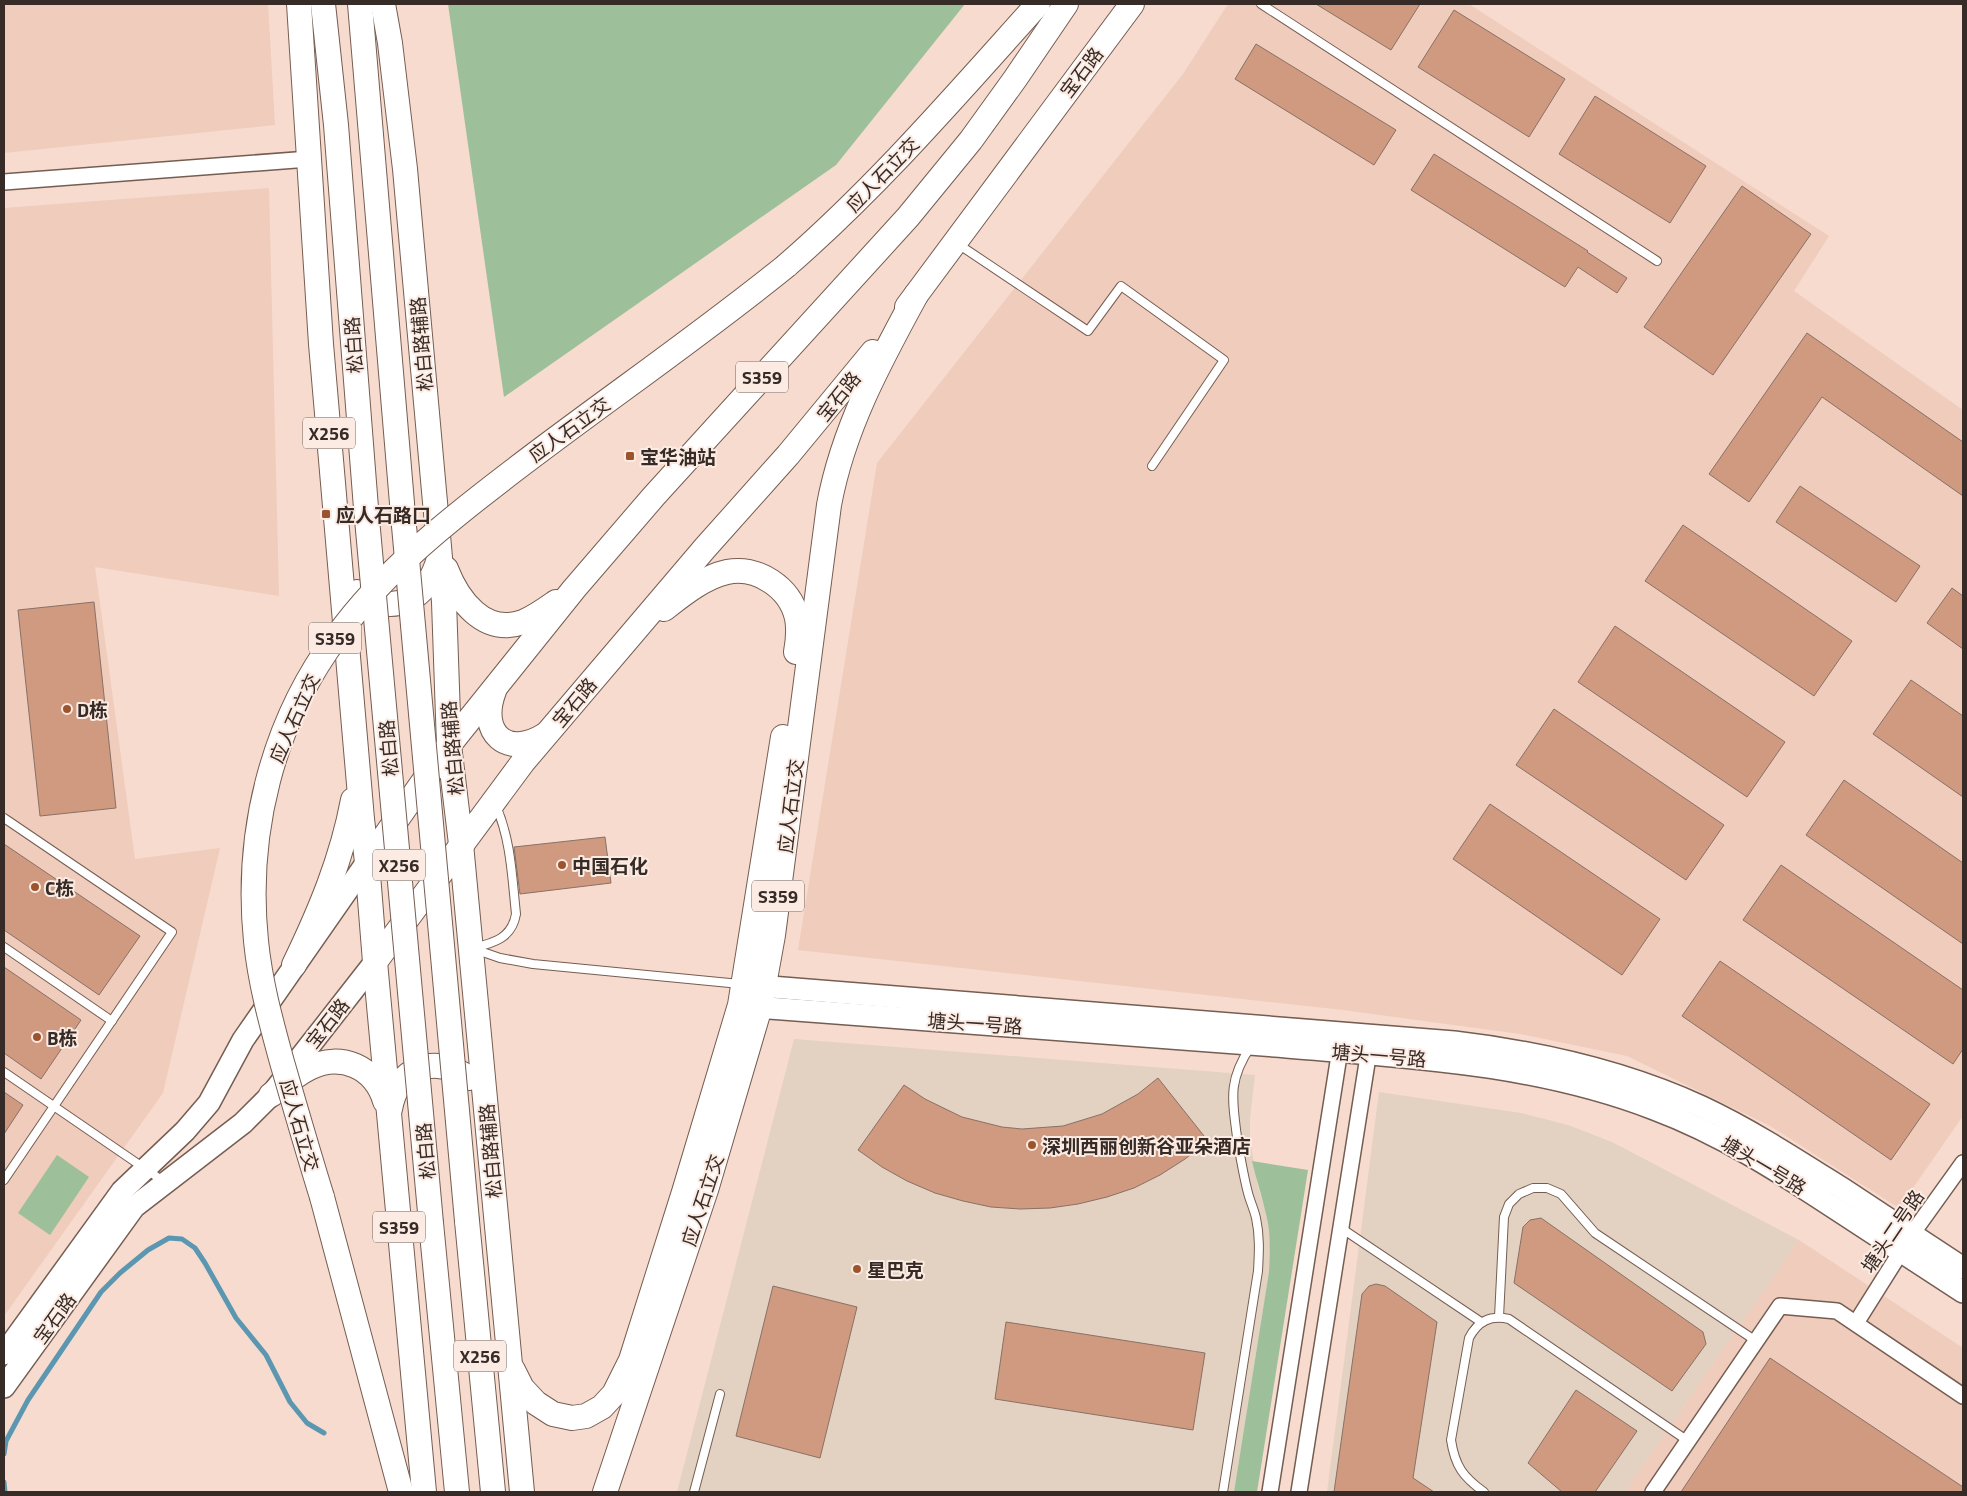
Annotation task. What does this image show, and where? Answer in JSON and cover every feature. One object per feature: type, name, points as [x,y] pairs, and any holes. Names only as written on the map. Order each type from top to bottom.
[{"type":"main road","name":"X256","points":[[299,4],[321,344],[367,862]]},
{"type":"main road","name":"松白路","points":[[323,4],[336,125],[366,508],[457,1492]]},
{"type":"main road","name":"松白路","points":[[360,4],[403,514],[493,1492]]},
{"type":"main road","name":"松白路辅路","points":[[382,4],[390,44],[403,149],[444,602],[449,745],[461,844],[522,1492]]},
{"type":"main road","name":"应人石立交","points":[[401,1492],[322,1197],[294,1105],[264,992],[256,943],[253,892],[256,845],[265,789],[278,746],[297,701],[316,667],[338,635],[389,578],[424,544],[462,511],[532,456],[739,304],[822,235],[889,169],[1038,4]]},
{"type":"main road","name":"宝石路","points":[[367,862],[449,745],[574,590],[654,496],[908,216],[970,140],[1015,79],[1066,4]]},
{"type":"main road","name":"宝石路","points":[[374,962],[493,800],[545,735],[814,425],[861,368],[1132,4]]},
{"type":"main road","name":"应人石立交","points":[[605,1492],[706,1190],[752,996],[834,476],[844,444],[864,395],[916,295]]},
{"type":"main road","points":[[339,557],[344,573],[355,590],[368,600],[384,604],[400,603],[416,596],[428,585],[440,554]]},
{"type":"main road","points":[[440,554],[450,579],[461,598],[473,612],[487,622],[504,625],[522,622],[542,612],[574,590]]},
{"type":"main road","points":[[510,1365],[522,1388],[536,1403],[553,1414],[572,1418],[586,1416],[602,1407],[614,1394],[631,1360],[684,1192],[752,996],[797,643],[797,617],[792,604],[784,592],[772,582],[758,574],[742,571],[727,572],[692,589],[649,621],[625,642]]},
{"type":"main road","points":[[494,690],[488,713],[490,724],[503,741],[514,745],[524,745],[535,742],[545,735]]},
{"type":"main road","points":[[294,965],[336,871],[348,826],[358,774]]},
{"type":"main road","name":"S359","points":[[367,862],[374,962],[424,1492]]},
{"type":"main road","points":[[270,1095],[308,1068],[323,1063],[344,1062],[360,1067],[375,1078],[382,1090],[389,1113]]},
{"type":"main road","points":[[389,1113],[392,1096],[400,1083],[411,1072],[433,1066],[456,1070],[469,1078],[479,1091],[486,1106]]},
{"type":"street","points":[[4,182],[309,159]]},
{"type":"street","name":"宝石路","points":[[4,1354],[122,1191],[185,1131],[209,1103],[243,1040],[367,862]]},
{"type":"street","name":"宝石路","points":[[4,1386],[134,1207],[244,1123],[270,1095],[374,962]]},
{"type":"street","name":"塘头一号路","points":[[752,996],[1252,1044],[1342,1042]]},
{"type":"street","name":"塘头一号路","points":[[752,996],[1370,1044],[1454,1042],[1540,1055],[1624,1077],[1662,1090],[1738,1124],[1801,1162],[1907,1243],[1963,1292]]},
{"type":"street","points":[[1270,1492],[1342,1042]]},
{"type":"street","points":[[1299,1492],[1370,1044]]},
{"type":"street","name":"塘头二号路","points":[[1856,1323],[1907,1243],[1963,1163]]},
{"type":"street","name":"塘头一号路","points":[[1907,1243],[1963,1268]]},
{"type":"street","points":[[1653,1492],[1780,1306],[1837,1311],[1963,1396]]},
{"type":"lane","points":[[1260,4],[1657,261]]},
{"type":"lane","points":[[955,242],[1088,331],[1121,286],[1224,360],[1152,466]]},
{"type":"lane","points":[[471,948],[501,940],[510,931],[515,922],[516,914],[508,840],[504,825],[493,800]]},
{"type":"lane","points":[[4,818],[172,932],[4,1180]]},
{"type":"lane","points":[[4,947],[112,1021]]},
{"type":"lane","points":[[471,948],[500,958],[533,964],[752,996]]},
{"type":"lane","points":[[1223,1492],[1258,1271],[1259,1244],[1256,1217],[1240,1157],[1232,1106],[1232,1090],[1236,1073],[1252,1044]]},
{"type":"lane","points":[[4,1072],[167,1183]]},
{"type":"lane","points":[[1500,1317],[1504,1217],[1509,1204],[1519,1194],[1533,1188],[1547,1188],[1561,1194],[1595,1233],[1756,1341]]},
{"type":"lane","points":[[1341,1228],[1481,1322]]},
{"type":"lane","points":[[1484,1492],[1469,1482],[1460,1469],[1453,1455],[1451,1440],[1470,1338],[1474,1329],[1481,1322],[1490,1318],[1500,1317],[1509,1320],[1688,1441]]},
{"type":"lane","points":[[694,1492],[720,1394]]},
{"type":"shaded area","points":[[4,4],[268,4],[275,125],[4,153]]},
{"type":"shaded area","points":[[1228,4],[1469,4],[1829,236],[1794,291],[1963,410],[1963,1116],[1899,1208],[1770,1126],[1627,1056],[1520,1034],[1343,1010],[798,950],[877,463],[1183,74]]},
{"type":"shaded area","points":[[269,188],[279,596],[95,567],[135,859],[220,848],[163,1093],[4,1316],[4,208]]},
{"type":"shaded area","points":[[794,1039],[1255,1075],[1250,1118],[1250,1139],[1258,1188],[1267,1215],[1271,1244],[1269,1273],[1234,1492],[677,1492]]},
{"type":"shaded area","points":[[1379,1092],[1521,1113],[1568,1125],[1612,1142],[1799,1240],[1625,1492],[1327,1492]]},
{"type":"shaded area","points":[[1799,1240],[1963,1348],[1963,1492],[1625,1492]]},
{"type":"green space","points":[[448,4],[965,4],[836,165],[504,397]]},
{"type":"green space","points":[[57,1155],[89,1177],[50,1235],[18,1213]]},
{"type":"green space","points":[[1252,1161],[1308,1170],[1257,1492],[1234,1492],[1269,1272],[1269,1228]]},
{"type":"building","points":[[1316,4],[1420,4],[1391,50]]},
{"type":"building","points":[[1454,10],[1565,79],[1529,137],[1418,67]]},
{"type":"building","points":[[1256,44],[1396,130],[1374,165],[1235,79]]},
{"type":"building","points":[[1595,96],[1706,166],[1670,223],[1559,154]]},
{"type":"building","points":[[1434,154],[1588,251],[1627,278],[1617,293],[1578,267],[1565,287],[1411,190]]},
{"type":"building","points":[[1742,186],[1811,234],[1713,375],[1644,327]]},
{"type":"building","points":[[1807,333],[1963,442],[1963,496],[1822,397],[1749,502],[1709,474]]},
{"type":"building","points":[[1800,486],[1920,566],[1896,602],[1776,522]]},
{"type":"building","points":[[1683,525],[1852,641],[1814,696],[1645,581]]},
{"type":"building","points":[[1952,588],[1963,596],[1963,649],[1927,623]]},
{"type":"building","name":"D栋","points":[[94,602],[116,808],[40,816],[18,610]]},
{"type":"building","points":[[1615,626],[1785,742],[1747,797],[1578,682]]},
{"type":"building","points":[[1911,680],[1963,716],[1963,797],[1873,734]]},
{"type":"building","points":[[1554,709],[1724,825],[1686,880],[1516,765]]},
{"type":"building","points":[[1844,780],[1963,863],[1963,944],[1806,835]]},
{"type":"building","points":[[1490,804],[1660,919],[1622,975],[1453,859]]},
{"type":"building","name":"中国石化","points":[[605,837],[611,883],[520,894],[514,847]]},
{"type":"building","name":"C栋","points":[[4,844],[140,936],[99,995],[4,930]]},
{"type":"building","points":[[1781,865],[1963,990],[1963,1049],[1953,1064],[1743,920]]},
{"type":"building","points":[[1720,961],[1930,1104],[1891,1160],[1682,1016]]},
{"type":"building","name":"B栋","points":[[4,967],[81,1020],[41,1079],[4,1053]]},
{"type":"building","name":"深圳西丽创新谷亚朵酒店","points":[[1158,1078],[1208,1141],[1160,1175],[1134,1188],[1078,1204],[1050,1208],[1020,1209],[991,1207],[963,1201],[935,1193],[907,1181],[882,1167],[858,1150],[904,1085],[925,1099],[962,1117],[1002,1127],[1022,1129],[1063,1126],[1102,1114],[1138,1094]]},
{"type":"building","points":[[4,1092],[23,1105],[4,1134]]},
{"type":"building","points":[[1541,1218],[1703,1332],[1706,1344],[1672,1391],[1514,1283],[1523,1227],[1530,1220]]},
{"type":"building","points":[[1376,1284],[1385,1286],[1437,1322],[1413,1478],[1434,1492],[1334,1492],[1362,1294],[1369,1286]]},
{"type":"building","points":[[773,1286],[857,1307],[820,1458],[736,1436]]},
{"type":"building","points":[[1006,1322],[1205,1353],[1193,1430],[995,1399]]},
{"type":"building","points":[[1770,1358],[1963,1487],[1963,1492],[1681,1492]]},
{"type":"building","points":[[1576,1390],[1637,1431],[1595,1492],[1562,1492],[1528,1463]]},
{"type":"waterway","points":[[4,1454],[6,1441],[28,1400],[101,1292],[120,1273],[148,1250],[169,1238],[182,1239],[195,1248],[236,1318],[266,1355],[290,1402],[307,1423],[324,1433]]},
{"type":"waterway","points":[[4,1482],[5,1492]]},
{"type":"place","name":"宝华油站","points":[[630,456]]},
{"type":"place","name":"应人石路口","points":[[326,514]]},
{"type":"place","name":"D栋","points":[[67,709]]},
{"type":"place","name":"中国石化","points":[[562,865]]},
{"type":"place","name":"C栋","points":[[35,887]]},
{"type":"place","name":"B栋","points":[[37,1037]]},
{"type":"place","name":"深圳西丽创新谷亚朵酒店","points":[[1032,1145]]},
{"type":"place","name":"星巴克","points":[[857,1269]]}]
